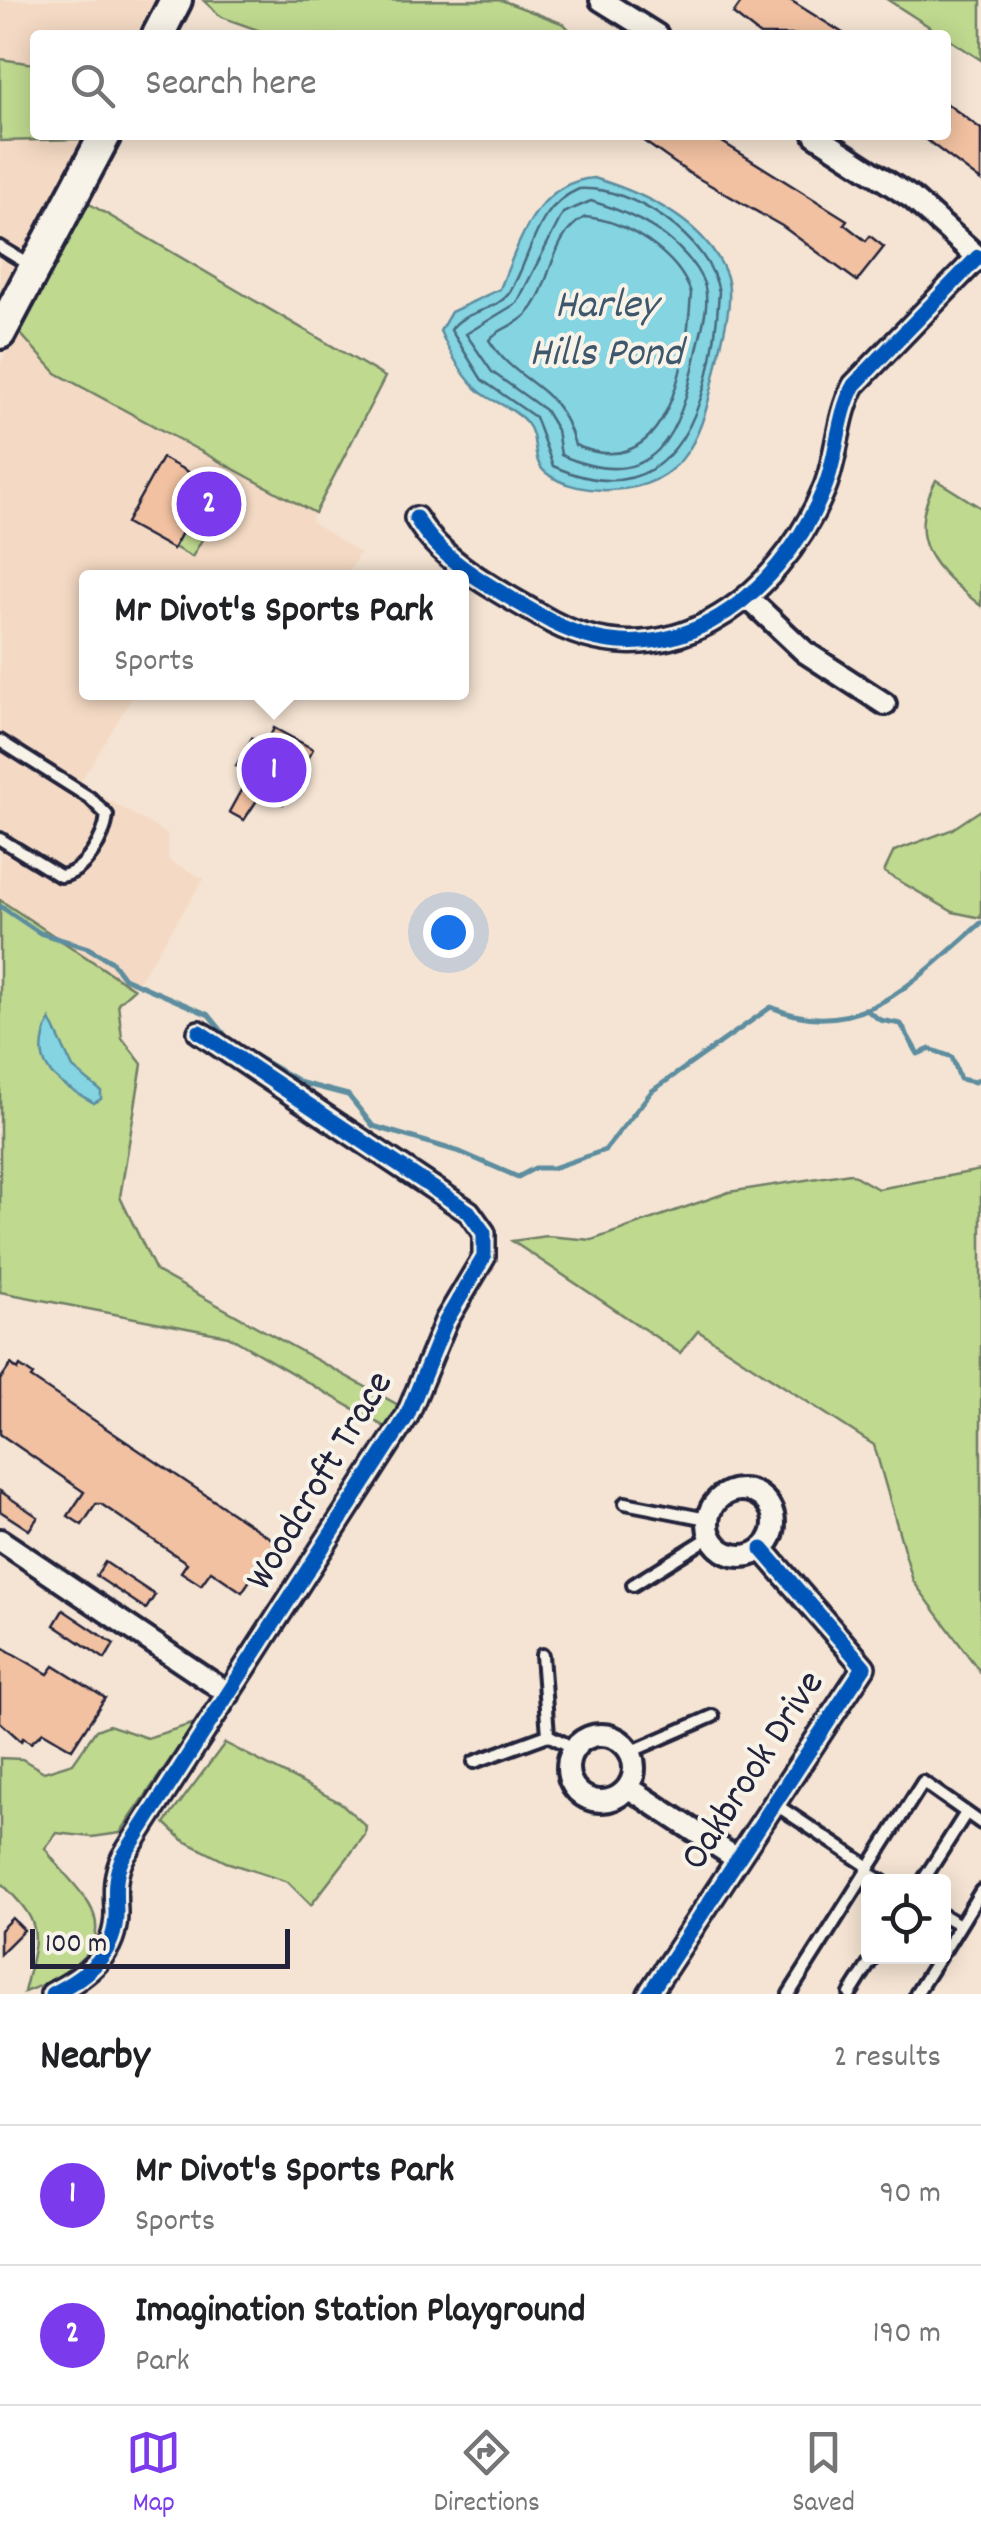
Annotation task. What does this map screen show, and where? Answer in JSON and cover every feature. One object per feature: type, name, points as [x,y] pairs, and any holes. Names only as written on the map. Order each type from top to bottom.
[{"type":"street","points":[[161,30],[176,0]]},
{"type":"street","points":[[601,0],[649,30]]},
{"type":"street","points":[[0,333],[102,140]]},
{"type":"street","points":[[469,570],[550,622],[596,638],[649,642],[707,624],[748,598],[768,578],[822,492],[842,410],[854,385],[980,258],[912,198],[823,140]]},
{"type":"street","points":[[416,518],[445,555],[469,570]]},
{"type":"street","points":[[748,598],[805,652],[886,704]]},
{"type":"street","name":"Woodcroft Trace","points":[[52,1994],[85,1976],[109,1947],[116,1923],[118,1868],[407,1416],[446,1322],[484,1258],[480,1226],[469,1212],[199,1032]]},
{"type":"street","points":[[747,1490],[757,1494],[772,1510],[774,1520],[762,1549],[733,1556],[709,1528],[717,1499],[726,1493],[747,1490]]},
{"type":"street","points":[[0,1540],[229,1694]]},
{"type":"street","name":"Oakbrook Drive","points":[[649,1994],[864,1667],[762,1549]]},
{"type":"street","points":[[603,1735],[623,1744],[630,1752],[634,1770],[628,1788],[601,1802],[581,1796],[569,1778],[574,1748],[582,1740],[603,1735]]},
{"type":"street","points":[[628,1788],[737,1859]]},
{"type":"lane","points":[[0,247],[35,268]]},
{"type":"lane","points":[[0,740],[90,798],[107,815],[106,827],[81,867],[71,875],[60,876],[0,838]]},
{"type":"lane","points":[[625,1504],[709,1528]]},
{"type":"lane","points":[[633,1585],[709,1528]]},
{"type":"lane","points":[[542,1655],[548,1735]]},
{"type":"lane","points":[[630,1752],[713,1716]]},
{"type":"lane","points":[[474,1762],[548,1735],[574,1748]]},
{"type":"lane","points":[[789,1994],[924,1782],[981,1823]]},
{"type":"lane","points":[[774,1803],[873,1874]]},
{"type":"lane","points":[[927,1874],[966,1813]]},
{"type":"lane","points":[[951,1940],[981,1892]]},
{"type":"lane","points":[[951,1920],[960,1926]]},
{"type":"lane","points":[[850,1994],[869,1964]]},
{"type":"lane","points":[[916,1994],[936,1964]]},
{"type":"shaded area","points":[[0,0],[165,0],[149,30],[30,30],[30,140],[90,140],[0,312]]},
{"type":"shaded area","points":[[19,332],[56,373],[315,513],[311,521],[360,553],[349,570],[79,570],[79,700],[131,700],[80,783],[167,834],[169,861],[204,879],[134,989],[0,900],[0,364]]},
{"type":"green space","points":[[501,0],[564,24],[569,30],[258,30],[221,17],[204,1]]},
{"type":"green space","points":[[888,0],[981,0],[981,60],[951,41],[951,30],[934,30]]},
{"type":"green space","points":[[0,59],[30,63],[30,140],[40,140],[0,141]]},
{"type":"green space","points":[[88,203],[385,377],[315,513],[56,373],[19,332]]},
{"type":"green space","points":[[936,480],[981,508],[981,606],[949,579],[929,552],[923,520]]},
{"type":"green space","points":[[208,485],[227,495],[210,524],[192,514]]},
{"type":"green space","points":[[190,518],[208,529],[192,557],[174,547]]},
{"type":"green space","points":[[981,810],[981,918],[953,912],[884,872],[894,851],[951,830]]},
{"type":"green space","points":[[0,900],[134,989],[118,1003],[122,1038],[142,1064],[120,1197],[156,1271],[400,1406],[385,1427],[228,1336],[0,1292]]},
{"type":"green space","points":[[981,1170],[981,1673],[913,1581],[874,1445],[698,1331],[680,1353],[512,1241],[547,1236],[592,1240],[729,1192],[850,1173],[878,1189]]},
{"type":"green space","points":[[195,1723],[120,1833],[92,1837],[57,1833],[45,1848],[89,1904],[95,1935],[90,1949],[68,1971],[24,1992],[33,1956],[34,1931],[25,1909],[0,1882],[0,1758],[22,1759],[44,1772],[73,1763],[96,1730],[109,1725],[147,1738]]},
{"type":"green space","points":[[225,1743],[341,1803],[366,1826],[365,1835],[311,1905],[288,1882],[226,1862],[183,1840],[165,1823]]},
{"type":"water","name":"Harley Hills Pond","points":[[594,178],[652,201],[688,224],[716,255],[726,274],[729,292],[709,400],[692,444],[662,477],[639,486],[610,490],[576,487],[545,472],[527,423],[473,386],[440,331],[451,312],[500,289],[523,235],[544,203],[574,182]]},
{"type":"water","points":[[50,1019],[73,1068],[101,1091],[101,1099],[94,1103],[49,1071],[42,1050]]},
{"type":"building","points":[[743,0],[790,0],[838,30],[754,30],[733,14]]},
{"type":"building","points":[[951,107],[981,129],[981,181],[927,140],[951,140]]},
{"type":"building","points":[[642,140],[719,140],[847,220],[844,224],[866,241],[870,236],[884,247],[857,281],[782,226],[689,173]]},
{"type":"building","points":[[162,458],[209,483],[173,549],[126,523]]},
{"type":"building","points":[[274,728],[313,749],[283,804],[261,794],[244,820],[229,812],[250,774],[236,766],[252,738],[266,745]]},
{"type":"building","points":[[11,1364],[18,1370],[20,1366],[33,1375],[31,1378],[276,1542],[242,1592],[211,1571],[201,1585],[181,1572],[187,1563],[101,1504],[96,1504],[82,1525],[68,1516],[84,1492],[0,1434],[0,1380]]},
{"type":"building","points":[[0,1491],[38,1517],[29,1530],[0,1511]]},
{"type":"building","points":[[105,1562],[155,1595],[146,1609],[96,1576]]},
{"type":"building","points":[[63,1610],[114,1644],[105,1659],[54,1625]]},
{"type":"building","points":[[0,1646],[48,1674],[54,1666],[105,1698],[72,1749],[43,1732],[31,1743],[23,1738],[21,1741],[0,1722]]},
{"type":"building","points":[[12,1918],[24,1930],[0,1954],[0,1930]]},
{"type":"waterway","points":[[0,906],[40,933],[88,948],[112,962],[124,978],[209,1015],[230,1041],[302,1083],[348,1095],[373,1126],[460,1152],[518,1177],[535,1168],[553,1168],[605,1150],[652,1091],[771,1007],[803,1017],[833,1018],[860,1012],[911,983],[981,923]]},
{"type":"waterway","points":[[865,1009],[880,1020],[901,1024],[918,1054],[930,1049],[952,1057],[960,1079],[975,1082],[981,1078]]},
{"type":"cycle path","points":[[469,572],[541,616],[586,636],[630,642],[672,637],[711,622],[746,597],[778,566],[804,529],[825,487],[854,385],[978,257]]},
{"type":"cycle path","points":[[416,518],[441,549],[467,570]]},
{"type":"cycle path","points":[[52,1994],[88,1971],[105,1951],[115,1926],[116,1883],[123,1857],[407,1416],[446,1321],[484,1257],[484,1233],[469,1212],[199,1032]]},
{"type":"cycle path","points":[[649,1994],[864,1667],[762,1549]]},
{"type":"place","name":"Imagination Station Playground","points":[[209,504]]},
{"type":"place","name":"Mr Divot's Sports Park","points":[[274,770]]}]
